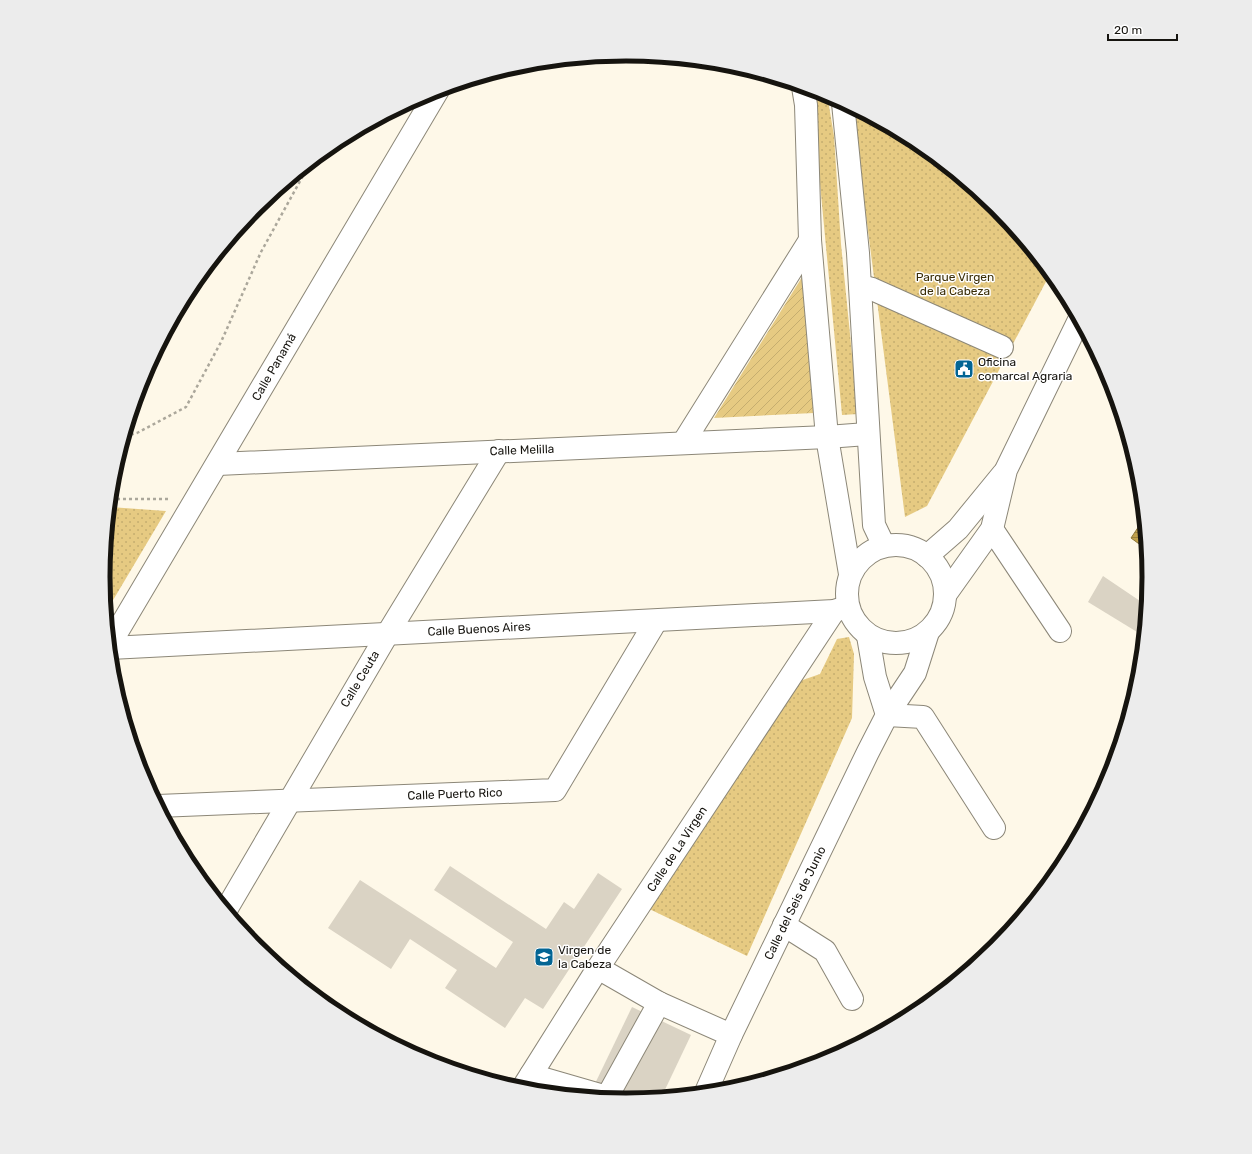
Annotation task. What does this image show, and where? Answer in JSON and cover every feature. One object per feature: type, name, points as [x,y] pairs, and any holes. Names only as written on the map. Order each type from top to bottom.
[{"type":"street","points":[[804,93],[806,105],[810,240],[827,437],[850,574]]},
{"type":"street","name":"Calle Panamá","points":[[113,638],[218,464],[433,98]]},
{"type":"street","points":[[844,109],[860,286],[867,434],[874,525],[884,546]]},
{"type":"street","points":[[683,443],[810,240]]},
{"type":"street","points":[[860,286],[872,289],[1002,347]]},
{"type":"street","points":[[946,595],[943,580],[937,566],[927,556],[914,548],[899,545],[884,546],[870,552],[858,561],[850,574],[841,609],[852,618],[859,628],[868,636],[882,642],[898,644],[914,641],[928,632],[937,622],[943,609],[946,595],[992,529],[1006,470],[1076,325]]},
{"type":"street","name":"Calle Melilla","points":[[218,464],[867,434]]},
{"type":"street","name":"Calle Ceuta","points":[[229,905],[388,633],[499,451]]},
{"type":"street","points":[[927,556],[958,529],[1006,470]]},
{"type":"street","points":[[992,529],[1060,631]]},
{"type":"street","name":"Calle Buenos Aires","points":[[115,648],[388,633],[656,621],[841,609]]},
{"type":"street","name":"Calle de La Virgen","points":[[526,1082],[598,968],[841,609]]},
{"type":"street","name":"Calle Puerto Rico","points":[[163,806],[554,790],[656,621]]},
{"type":"street","name":"Calle del Seis de Junio","points":[[709,1086],[731,1035],[887,715],[915,673],[928,632]]},
{"type":"street","points":[[868,636],[875,677],[887,715],[923,717],[994,828]]},
{"type":"street","points":[[784,925],[825,951],[852,999]]},
{"type":"street","points":[[598,968],[659,1003],[731,1035]]},
{"type":"street","points":[[610,1093],[659,1003]]},
{"type":"street","points":[[526,1082],[564,1089]]},
{"type":"path","points":[[130,435],[137,433],[186,407],[221,342],[261,252],[303,175]]},
{"type":"path","points":[[116,499],[196,500]]},
{"type":"green space","points":[[812,96],[828,102],[834,136],[841,244],[858,414],[842,415]]},
{"type":"green space","name":"Parque Virgen de la Cabeza","points":[[853,113],[913,148],[966,189],[991,212],[1014,237],[1047,279],[927,506],[905,517]]},
{"type":"green space","points":[[804,274],[814,413],[714,418]]},
{"type":"green space","points":[[114,507],[166,511],[111,604],[111,543]]},
{"type":"green space","points":[[849,637],[854,654],[852,718],[747,956],[641,905],[797,682],[820,674],[837,639]]},
{"type":"shaded area","points":[[1139,525],[1141,545],[1131,538]]},
{"type":"building","points":[[1103,576],[1140,601],[1141,599],[1139,633],[1088,602]]},
{"type":"building","points":[[450,866],[546,929],[564,902],[574,909],[598,873],[622,889],[543,1009],[525,998],[505,1028],[445,988],[457,970],[410,939],[391,969],[328,928],[360,880],[496,968],[513,942],[434,890]]},
{"type":"building","points":[[632,1007],[691,1035],[664,1092],[626,1093],[591,1092]]},
{"type":"place","name":"Oficina comarcal Agraria","points":[[964,369]]},
{"type":"place","name":"Virgen de la Cabeza","points":[[544,957]]}]
